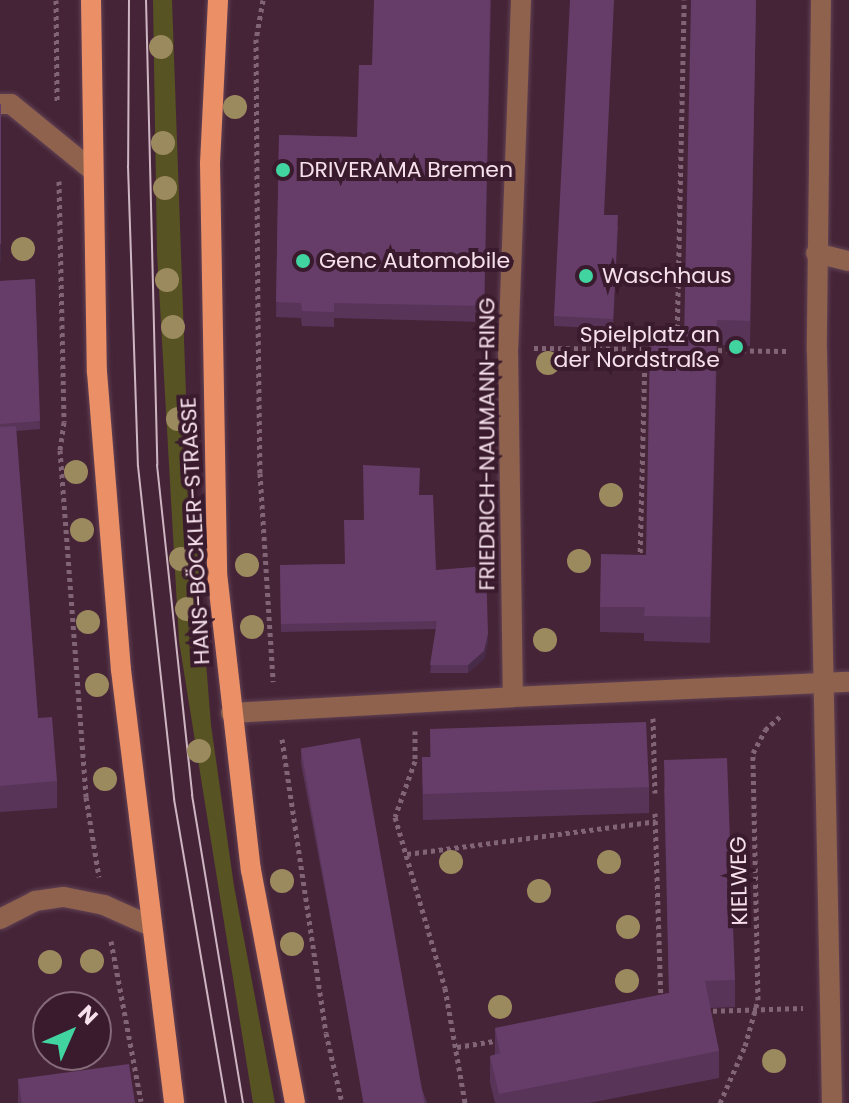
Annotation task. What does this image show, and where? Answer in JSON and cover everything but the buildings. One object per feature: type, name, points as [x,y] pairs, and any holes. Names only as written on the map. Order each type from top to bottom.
[{"type":"main road","points":[[91,0],[92,170],[100,403],[121,670],[174,1103]]},
{"type":"main road","name":"HANS-BÖCKLER-STRASSE","points":[[218,0],[210,163],[217,573],[251,870],[295,1103]]},
{"type":"street","name":"FRIEDRICH-NAUMANN-RING","points":[[513,697],[508,347],[521,0]]},
{"type":"street","points":[[821,0],[816,253],[822,681],[829,1008],[840,1047],[832,1103]]},
{"type":"street","points":[[0,104],[11,104],[92,170]]},
{"type":"street","points":[[816,253],[849,261]]},
{"type":"street","points":[[231,713],[849,682]]},
{"type":"street","points":[[0,919],[35,901],[64,897],[104,905],[151,926]]},
{"type":"path","points":[[263,0],[256,39],[260,473],[270,664],[326,1033],[342,1103]]},
{"type":"path","points":[[676,349],[684,0]]},
{"type":"path","points":[[508,347],[692,349]]},
{"type":"path","points":[[640,561],[645,349]]},
{"type":"path","points":[[708,350],[817,351]]},
{"type":"path","name":"KIELWEG","points":[[720,1103],[755,1009],[753,753],[765,730],[822,681]]},
{"type":"path","points":[[652,690],[655,793]]},
{"type":"path","points":[[415,702],[415,761],[395,817],[457,1047],[465,1103]]},
{"type":"path","points":[[655,813],[662,1013]]},
{"type":"path","points":[[407,854],[656,821]]},
{"type":"path","points":[[704,1011],[829,1008]]},
{"type":"path","points":[[457,1047],[504,1039]]},
{"type":"shaded area","points":[[153,0],[172,0],[187,423],[211,725],[234,886],[275,1103],[253,1103],[179,641],[157,253]]},
{"type":"tram line","points":[[129,0],[128,166],[138,466],[174,799],[226,1103]]},
{"type":"tram line","points":[[146,0],[157,465],[192,795],[243,1103]]},
{"type":"place","name":"DRIVERAMA Bremen","points":[[283,170]]},
{"type":"place","name":"Genc Automobile","points":[[303,261]]},
{"type":"place","name":"Waschhaus","points":[[586,276]]},
{"type":"place","name":"Spielplatz an der Nordstraße","points":[[736,347]]}]
